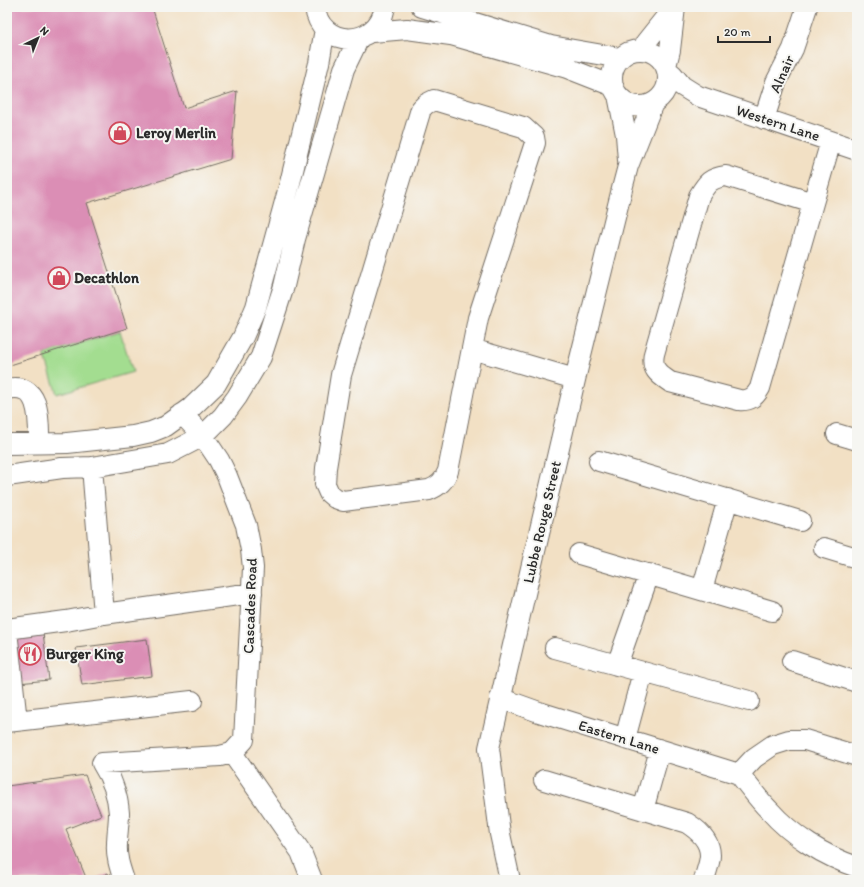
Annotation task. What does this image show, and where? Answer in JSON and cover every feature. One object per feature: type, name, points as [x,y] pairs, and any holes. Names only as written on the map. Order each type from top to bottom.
[{"type":"street","points":[[7,476],[62,468],[92,467],[168,454],[203,436],[224,416],[262,357],[284,286],[295,239],[344,69],[366,35],[379,24],[386,7]]},
{"type":"street","points":[[422,7],[550,46],[620,58]]},
{"type":"street","points":[[643,50],[646,42],[675,7]]},
{"type":"street","points":[[667,68],[656,54],[643,50],[637,50],[620,58],[612,76],[616,90],[625,101],[634,105],[644,106],[656,101],[666,89],[668,80],[667,68],[675,7]]},
{"type":"street","name":"Alnair","points":[[764,119],[776,82],[793,49],[808,7]]},
{"type":"street","points":[[312,9],[325,29],[333,35],[343,38],[407,29],[451,35],[567,68],[616,90]]},
{"type":"street","points":[[7,444],[67,442],[133,436],[151,432],[166,426],[216,384],[243,337],[256,307],[289,187],[319,63],[325,29]]},
{"type":"street","name":"Western Lane","points":[[667,68],[682,86],[698,96],[764,119],[848,143]]},
{"type":"street","name":"Lubbe Rouge Street","points":[[616,90],[626,135],[628,166]]},
{"type":"street","name":"Western Lane","points":[[656,101],[698,96]]},
{"type":"street","points":[[434,100],[523,127],[534,137],[535,143],[478,318],[472,349],[448,471],[444,480],[438,486],[429,490],[343,501],[335,498],[329,493],[325,484],[326,468],[341,375],[421,109],[426,104],[434,100]]},
{"type":"street","name":"Lubbe Rouge Street","points":[[510,880],[500,834],[489,748],[575,379],[628,166],[656,101]]},
{"type":"street","points":[[814,203],[726,176],[715,178],[705,186],[699,196],[654,354],[652,363],[655,370],[662,377],[670,382],[739,400],[753,398],[757,394],[764,376],[814,203],[848,143]]},
{"type":"street","points":[[472,349],[575,379]]},
{"type":"street","points":[[7,389],[21,389],[28,392],[35,401],[39,419],[39,443]]},
{"type":"street","name":"Cascades Road","points":[[182,414],[203,436],[219,460],[227,476],[246,525],[251,550],[253,568],[252,593],[238,747]]},
{"type":"street","points":[[837,434],[857,440]]},
{"type":"street","points":[[599,461],[800,521]]},
{"type":"street","points":[[92,467],[104,614]]},
{"type":"street","points":[[702,590],[728,499]]},
{"type":"street","points":[[824,548],[857,558]]},
{"type":"street","points":[[579,554],[772,611]]},
{"type":"street","points":[[617,665],[649,574]]},
{"type":"street","points":[[192,701],[12,721],[7,630],[104,614],[252,593]]},
{"type":"street","points":[[555,648],[749,701]]},
{"type":"street","points":[[792,661],[857,682]]},
{"type":"street","points":[[625,739],[643,672]]},
{"type":"street","name":"Eastern Lane","points":[[500,698],[539,712],[739,774]]},
{"type":"street","points":[[857,756],[805,740],[789,740],[773,745],[767,749],[754,758],[739,774],[769,811],[790,830],[814,847],[847,864],[857,867]]},
{"type":"street","points":[[124,880],[117,855],[119,814],[118,803],[108,773],[102,763],[220,756],[238,747],[301,852],[312,880]]},
{"type":"street","points":[[643,810],[660,750]]},
{"type":"street","points":[[544,780],[687,823],[697,829],[708,845],[710,855],[704,880]]},
{"type":"green space","points":[[120,331],[133,372],[57,394],[44,354]]},
{"type":"building","name":"Leroy Merlin","points":[[7,7],[152,7],[184,108],[237,91],[231,159],[87,203],[127,328],[7,366]]},
{"type":"building","name":"Burger King","points":[[42,625],[49,680],[18,683],[12,628]]},
{"type":"building","points":[[147,639],[152,676],[82,685],[76,648]]},
{"type":"building","points":[[85,775],[101,815],[66,829],[87,880],[7,880],[7,786]]},
{"type":"building","points":[[108,873],[111,880],[92,880]]},
{"type":"place","name":"Leroy Merlin","points":[[120,133]]},
{"type":"place","name":"Decathlon","points":[[59,278]]},
{"type":"place","name":"Burger King","points":[[30,654]]}]
